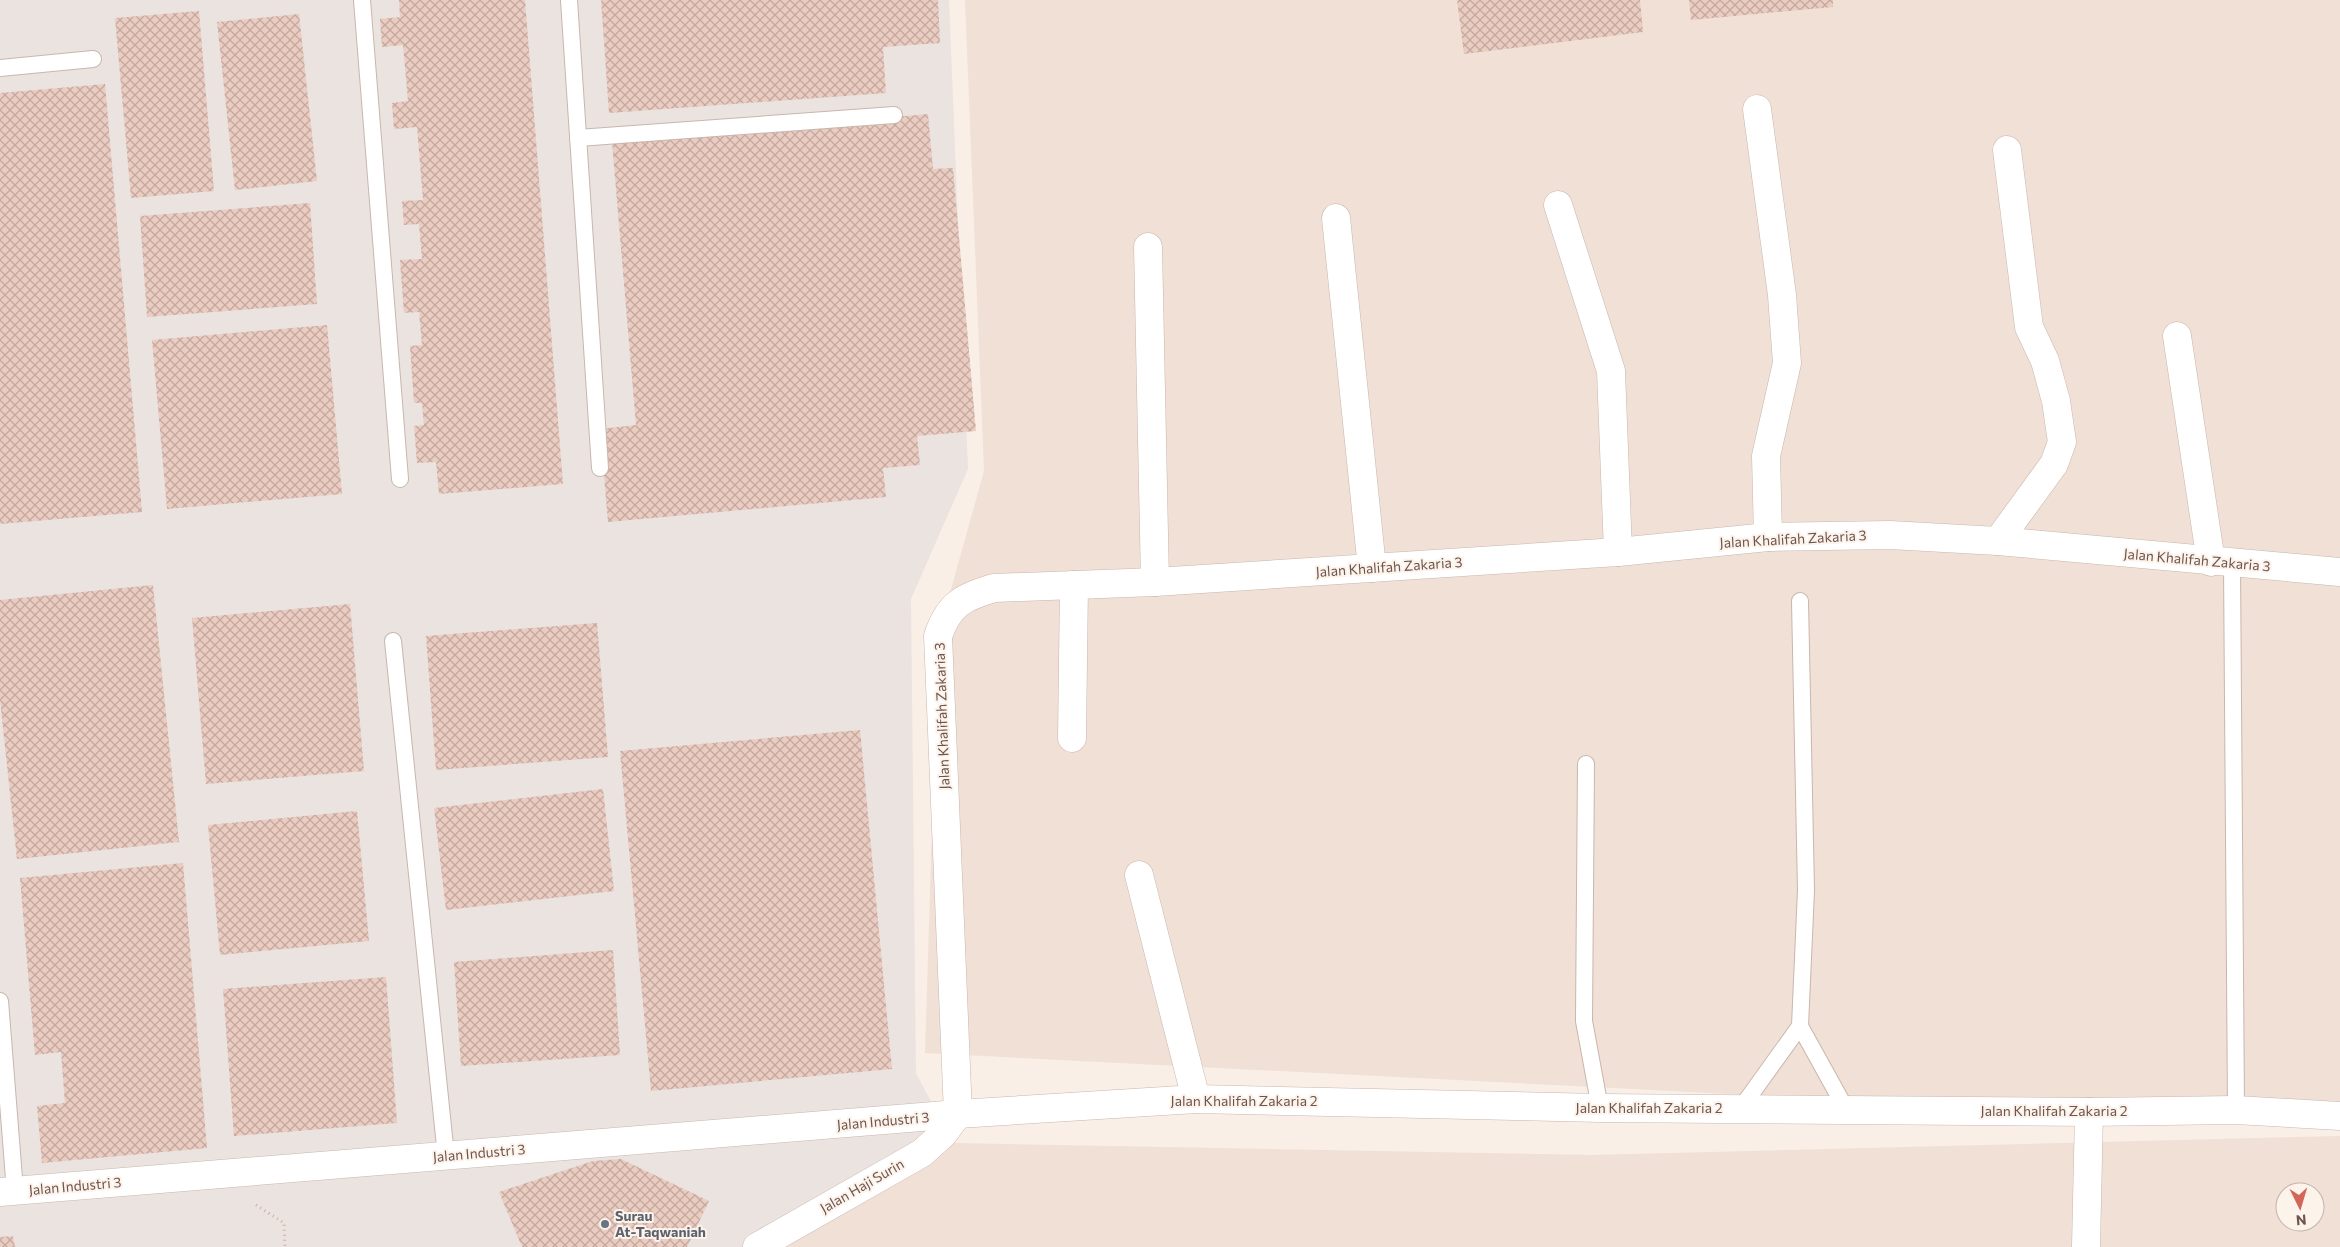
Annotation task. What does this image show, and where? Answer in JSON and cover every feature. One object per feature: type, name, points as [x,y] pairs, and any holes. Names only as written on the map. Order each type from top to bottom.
[{"type":"street","points":[[1757,109],[1782,295],[1787,363],[1766,456],[1768,537]]},
{"type":"street","points":[[1998,541],[2054,464],[2062,442],[2056,401],[2045,361],[2029,327],[2007,150]]},
{"type":"street","points":[[1558,205],[1612,371],[1618,552]]},
{"type":"street","points":[[1336,218],[1372,568]]},
{"type":"street","points":[[1148,247],[1155,582]]},
{"type":"street","points":[[2177,336],[2222,563]]},
{"type":"street","name":"Jalan Khalifah Zakaria 3","points":[[958,1114],[938,636],[944,618],[954,606],[974,594],[994,588],[1155,582],[1618,552],[1768,537],[1890,535],[1998,541],[2222,563],[2340,572]]},
{"type":"street","points":[[1072,738],[1074,585]]},
{"type":"street","points":[[1139,875],[1196,1099]]},
{"type":"street","name":"Jalan Khalifah Zakaria 2","points":[[958,1114],[1196,1099],[1600,1108],[1741,1108],[1847,1111],[2089,1112],[2236,1110],[2340,1116]]},
{"type":"street","points":[[2086,1247],[2089,1112]]},
{"type":"street","name":"Jalan Industri 3","points":[[8,1192],[958,1114]]},
{"type":"street","name":"Jalan Haji Surin","points":[[757,1247],[922,1152],[943,1134],[958,1114]]},
{"type":"lane","points":[[362,0],[400,478]]},
{"type":"lane","points":[[568,0],[600,468]]},
{"type":"lane","points":[[0,68],[93,58]]},
{"type":"lane","points":[[578,138],[894,115]]},
{"type":"lane","points":[[2222,563],[2236,1110]]},
{"type":"lane","points":[[1800,601],[1806,890],[1800,1026],[1847,1111]]},
{"type":"lane","points":[[393,641],[446,1156]]},
{"type":"lane","points":[[1586,764],[1584,1021],[1600,1108]]},
{"type":"lane","points":[[0,1001],[8,1192]]},
{"type":"lane","points":[[1741,1108],[1800,1026]]},
{"type":"shaded area","points":[[0,0],[949,0],[968,469],[911,599],[916,1073],[953,1143],[752,1247],[0,1247]]},
{"type":"shaded area","points":[[965,0],[2340,0],[2340,1104],[1849,1100],[925,1053],[938,636],[984,471]]},
{"type":"shaded area","points":[[2340,1136],[2340,1247],[752,1247],[953,1143],[1591,1155]]},
{"type":"building","points":[[399,0],[525,0],[563,484],[439,494],[436,462],[417,463],[414,426],[424,425],[422,403],[414,403],[410,346],[422,345],[419,312],[404,313],[400,260],[422,259],[419,224],[404,225],[402,201],[423,200],[417,127],[394,129],[392,103],[408,101],[403,45],[382,47],[380,19],[400,17]]},
{"type":"building","points":[[601,0],[938,0],[940,43],[883,47],[886,93],[609,113]]},
{"type":"building","points":[[1457,0],[1640,0],[1643,32],[1464,54]]},
{"type":"building","points":[[1689,0],[1833,0],[1833,7],[1691,20]]},
{"type":"building","points":[[199,11],[214,191],[131,198],[115,18]]},
{"type":"building","points":[[299,14],[317,181],[235,190],[217,22]]},
{"type":"building","points":[[105,84],[142,512],[0,524],[0,93]]},
{"type":"building","points":[[928,114],[933,169],[953,168],[976,431],[917,436],[920,465],[883,468],[886,497],[608,522],[600,429],[636,425],[612,142]]},
{"type":"building","points":[[310,203],[317,304],[147,317],[140,216]]},
{"type":"building","points":[[327,325],[342,494],[167,509],[152,340]]},
{"type":"building","points":[[153,585],[179,842],[17,859],[0,700],[0,600]]},
{"type":"building","points":[[350,604],[364,771],[206,784],[192,618]]},
{"type":"building","points":[[597,623],[608,757],[436,770],[426,636]]},
{"type":"building","points":[[860,730],[892,1069],[651,1091],[620,751]]},
{"type":"building","points":[[603,789],[614,891],[446,910],[434,808]]},
{"type":"building","points":[[357,811],[369,941],[220,955],[208,825]]},
{"type":"building","points":[[183,863],[207,1148],[42,1163],[37,1106],[65,1103],[61,1052],[35,1055],[20,878]]},
{"type":"building","points":[[613,950],[620,1055],[461,1066],[454,962]]},
{"type":"building","points":[[386,977],[397,1123],[234,1136],[223,989]]},
{"type":"building","name":"Surau At-Taqwaniah","points":[[621,1159],[709,1201],[687,1247],[522,1247],[499,1192],[593,1161]]},
{"type":"building","points":[[13,1236],[15,1247],[0,1247],[0,1237]]},
{"type":"place","name":"Surau At-Taqwaniah","points":[[605,1224]]}]
